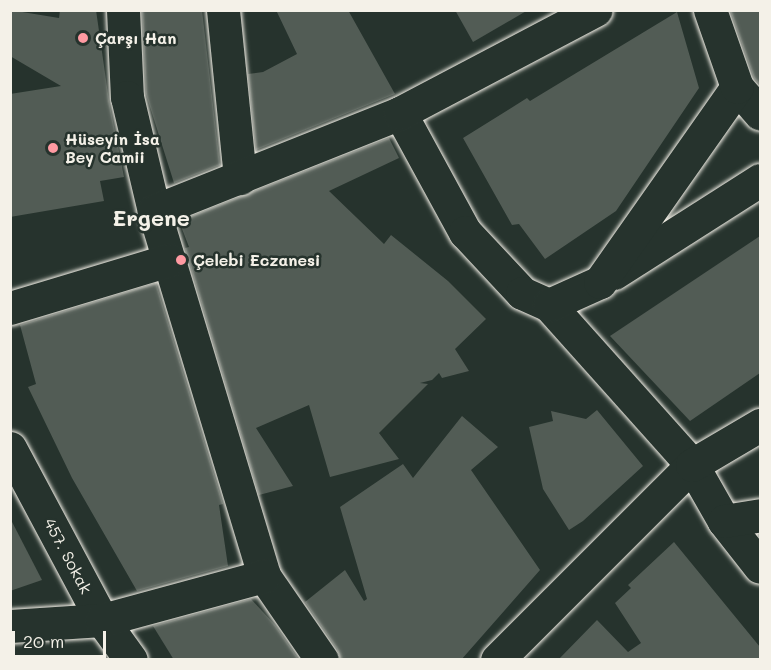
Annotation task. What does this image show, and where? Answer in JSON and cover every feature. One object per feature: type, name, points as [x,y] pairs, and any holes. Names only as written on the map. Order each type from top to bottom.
[{"type":"street","points":[[123,10],[127,97],[154,211],[264,576],[322,660]]},
{"type":"street","points":[[223,10],[240,178]]},
{"type":"street","points":[[154,211],[400,113],[595,10]]},
{"type":"street","points":[[710,10],[737,87],[760,113]]},
{"type":"street","points":[[600,282],[737,87]]},
{"type":"street","points":[[400,113],[465,232],[522,293],[549,305],[692,465],[724,520],[760,567]]},
{"type":"street","points":[[549,305],[600,282],[760,180]]},
{"type":"street","points":[[10,308],[169,260]]},
{"type":"street","points":[[497,660],[692,465],[760,425]]},
{"type":"street","name":"457. Sokak","points":[[10,448],[102,621],[131,660]]},
{"type":"street","points":[[724,520],[760,515]]},
{"type":"street","points":[[10,626],[102,621],[264,576]]},
{"type":"building","points":[[10,10],[59,18],[60,10],[96,10],[109,101],[124,177],[100,181],[104,201],[10,217],[10,94],[61,86],[10,56]]},
{"type":"building","points":[[142,10],[202,10],[220,165],[174,183],[146,94]]},
{"type":"building","points":[[276,10],[348,10],[395,94],[256,150],[248,74],[263,72],[297,54]]},
{"type":"building","points":[[455,10],[528,10],[473,42]]},
{"type":"building","points":[[730,10],[760,10],[760,85],[754,78]]},
{"type":"building","points":[[677,12],[699,88],[616,211],[545,259],[519,224],[512,225],[463,138],[527,98],[530,101]]},
{"type":"building","points":[[389,138],[399,158],[329,191],[384,244],[391,235],[448,281],[486,319],[455,349],[469,371],[442,378],[439,373],[432,380],[420,383],[428,384],[379,433],[399,459],[330,477],[309,405],[256,428],[293,486],[259,495],[185,248],[189,247],[179,221]]},
{"type":"building","points":[[760,236],[760,373],[690,421],[610,336]]},
{"type":"building","points":[[156,283],[223,504],[219,505],[228,566],[137,591],[72,478],[28,387],[36,384],[20,325]]},
{"type":"building","points":[[597,410],[643,466],[583,521],[569,530],[543,489],[529,427],[553,421],[551,411],[586,419]]},
{"type":"building","points":[[462,416],[498,447],[471,470],[540,570],[461,660],[341,660],[337,649],[305,602],[345,570],[364,601],[367,599],[340,507],[403,464],[413,478]]},
{"type":"building","points":[[10,518],[42,580],[10,591]]},
{"type":"building","points":[[674,542],[760,647],[760,660],[558,660],[597,620],[628,652],[641,643],[615,603],[631,588],[628,585]]},
{"type":"building","points":[[251,599],[275,625],[299,660],[174,660],[153,626]]},
{"type":"place","name":"Çarşı Han","points":[[83,38]]},
{"type":"place","name":"Hüseyin İsa Bey Camii","points":[[53,148]]},
{"type":"place","name":"Çelebi Eczanesi","points":[[181,260]]},
{"type":"district","name":"Ergene","points":[[151,218]]}]
